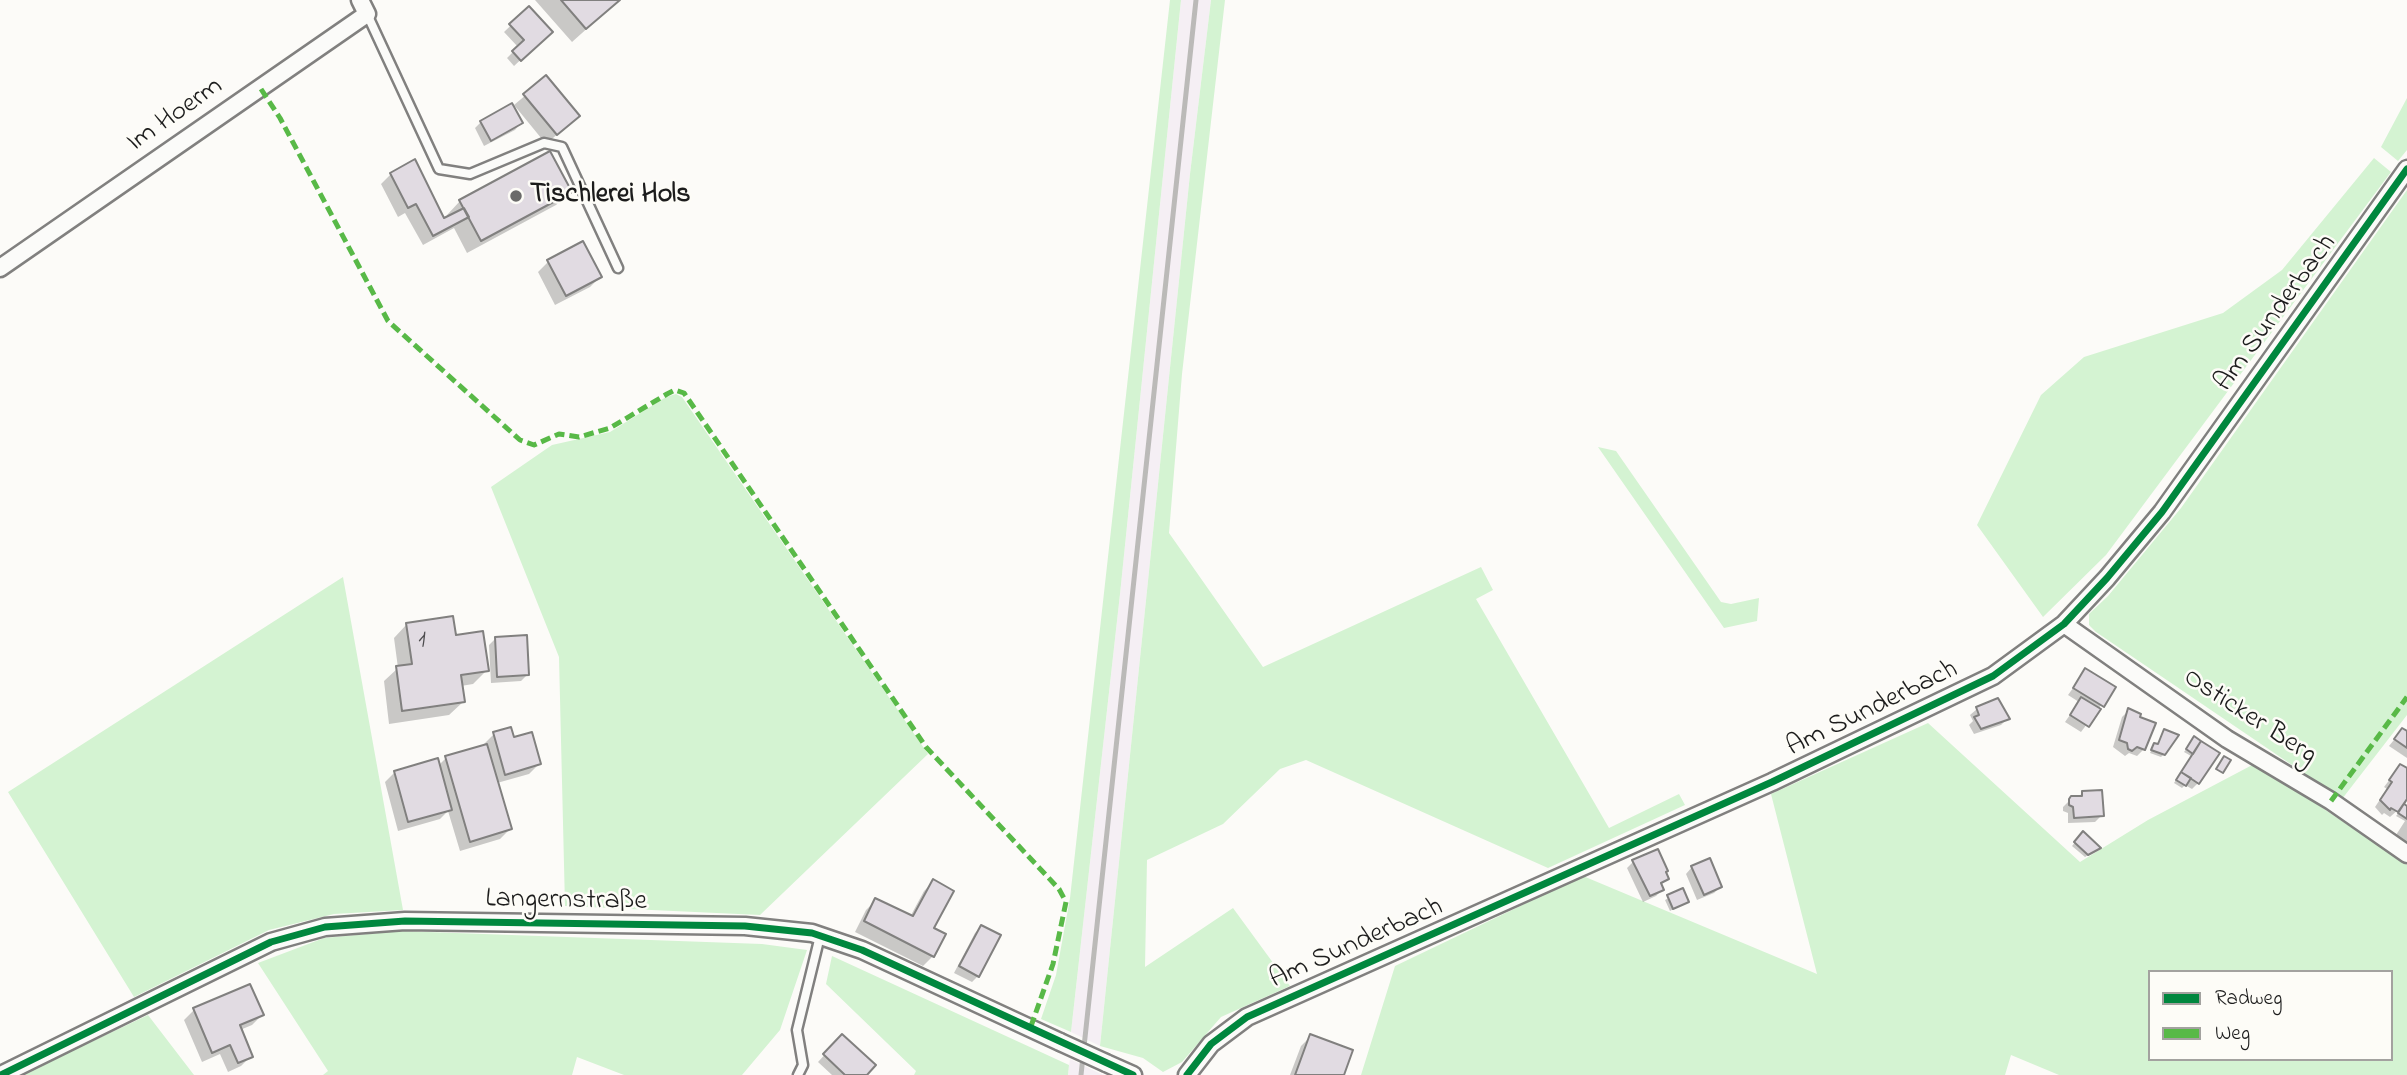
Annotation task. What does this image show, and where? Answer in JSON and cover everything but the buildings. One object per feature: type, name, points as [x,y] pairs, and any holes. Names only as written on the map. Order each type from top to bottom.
[{"type":"street","name":"Im Hoerm","points":[[0,268],[364,7]]},
{"type":"street","name":"Am Sunderbach","points":[[1187,1075],[1211,1044],[1247,1017],[1772,782],[1993,676],[2064,624],[2162,512],[2407,169]]},
{"type":"street","name":"Osticker Berg","points":[[2064,624],[2227,739],[2331,801],[2407,854]]},
{"type":"street","name":"Langernstraße","points":[[1,1075],[271,943],[325,927],[405,920],[745,926],[820,936],[862,950],[1133,1075]]},
{"type":"lane","points":[[364,7],[439,169],[470,174],[544,143],[562,147],[618,268]]},
{"type":"lane","points":[[798,1075],[803,1065],[797,1030],[820,936]]},
{"type":"shaded area","points":[[1181,0],[1211,0],[1190,174],[1100,1046],[1071,1032],[1120,594]]},
{"type":"shaded area","points":[[1070,1059],[1103,1075],[1068,1075]]},
{"type":"green space","points":[[1170,0],[1181,0],[1120,594],[1071,1032],[1041,1019],[1056,975],[1070,898]]},
{"type":"green space","points":[[1211,0],[1225,0],[1182,374],[1169,533],[1263,667],[1481,567],[1493,590],[1476,599],[1609,828],[1679,794],[1685,805],[1548,868],[1306,760],[1280,769],[1223,824],[1147,860],[1145,967],[1233,908],[1290,986],[1221,1017],[1182,1062],[1163,1072],[1143,1058],[1100,1046],[1190,174]]},
{"type":"green space","points":[[2407,98],[2407,150],[2398,161],[2381,147]]},
{"type":"green space","points":[[2374,158],[2391,172],[2106,555],[2043,617],[1977,525],[2041,395],[2084,357],[2223,313],[2282,270]]},
{"type":"green space","points":[[2407,190],[2407,715],[2342,799],[2096,632],[2089,625],[2089,614],[2108,596],[2181,508]]},
{"type":"green space","points":[[676,394],[682,397],[928,754],[760,915],[565,906],[559,657],[491,487],[552,445],[610,432],[666,397]]},
{"type":"green space","points":[[1598,447],[1616,451],[1721,602],[1731,604],[1759,598],[1757,621],[1724,628]]},
{"type":"green space","points":[[343,577],[403,910],[334,914],[269,930],[134,997],[8,792]]},
{"type":"green space","points":[[1928,723],[2080,862],[2148,820],[2256,763],[2407,865],[2407,1075],[2059,1075],[2011,1055],[2005,1075],[1361,1075],[1395,966],[1583,876],[1817,974],[1771,794]]},
{"type":"green space","points":[[400,931],[762,944],[807,950],[780,1030],[742,1075],[624,1075],[577,1057],[572,1075],[323,1075],[328,1071],[258,963],[324,938]]},
{"type":"green space","points":[[832,956],[1069,1065],[1068,1075],[914,1075],[916,1071],[826,984]]},
{"type":"green space","points":[[148,1015],[194,1075],[21,1075]]},
{"type":"railway","points":[[1081,1075],[1196,0]]},
{"type":"marked path","points":[[261,89],[280,118],[388,321],[520,440],[534,445],[559,434],[579,437],[610,428],[675,390],[684,393],[926,747],[1059,889],[1066,902],[1053,964],[1030,1029]]},
{"type":"marked path","points":[[2331,801],[2407,697]]},
{"type":"cycle path","points":[[1187,1075],[1211,1044],[1247,1017],[1772,782],[1993,676],[2064,624],[2162,512],[2407,169]]},
{"type":"cycle path","points":[[1,1075],[271,942],[325,927],[405,921],[745,926],[812,933],[862,950],[1133,1075]]},
{"type":"place","name":"Tischlerei Hols","points":[[516,196]]}]
